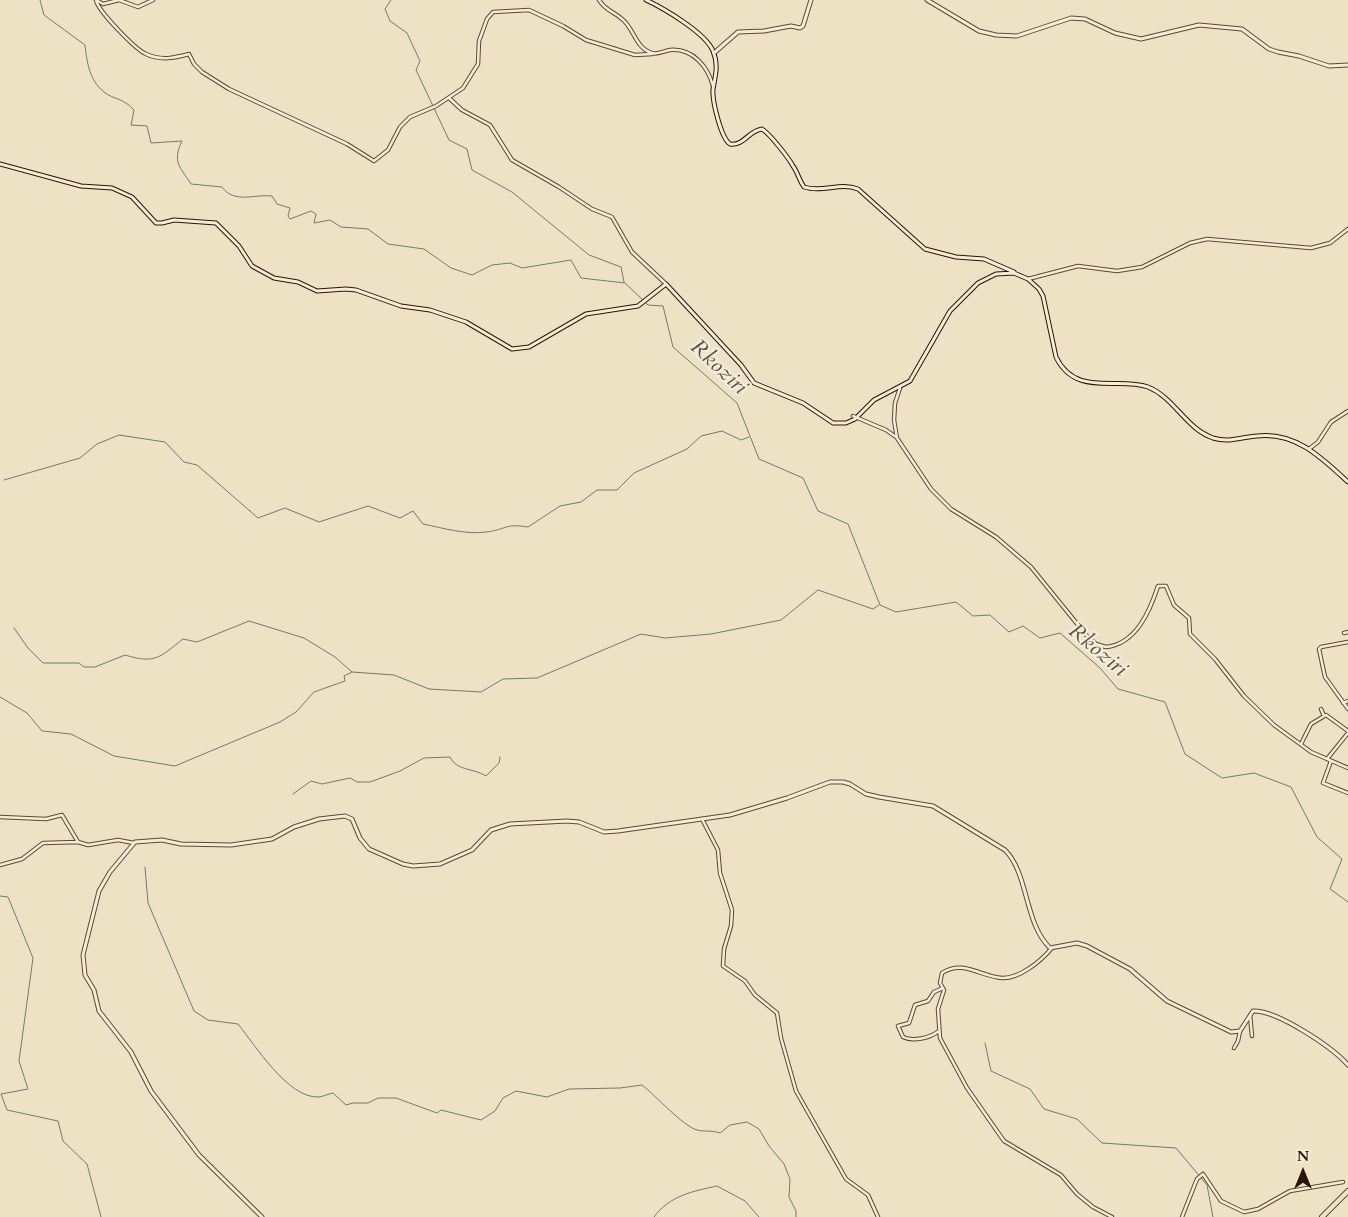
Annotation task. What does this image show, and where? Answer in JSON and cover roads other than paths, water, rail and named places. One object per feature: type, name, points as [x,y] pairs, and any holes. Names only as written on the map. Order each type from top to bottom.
[{"type":"main road","points":[[1322,1217],[1348,1191]]},
{"type":"street","points":[[96,0],[103,4],[119,0],[138,7],[153,0]]},
{"type":"street","points":[[96,0],[100,10],[146,54],[172,59],[189,54],[202,72],[229,89],[347,144],[374,161],[388,150],[406,121],[422,111],[435,107],[447,97],[449,98],[464,88],[478,64],[478,41],[487,19],[493,12],[529,10],[563,26],[586,40],[634,55],[676,50],[693,56],[709,72],[714,88]]},
{"type":"street","points":[[599,0],[607,11],[623,19],[638,43],[652,54]]},
{"type":"street","points":[[646,0],[685,23],[711,46],[714,53],[717,77],[714,88],[714,101],[724,138],[730,144],[739,144],[755,130],[768,132],[792,163],[804,187],[816,189],[849,186],[858,189],[925,250],[956,257],[984,259],[1028,280],[1042,296],[1055,353],[1061,366],[1069,373],[1087,382],[1151,388],[1168,400],[1194,428],[1225,441],[1276,435],[1291,439],[1309,449],[1348,482]]},
{"type":"street","points":[[714,53],[738,32],[764,31],[790,26],[800,28],[803,26],[811,0]]},
{"type":"street","points":[[927,0],[979,31],[996,35],[1017,36],[1072,18],[1085,18],[1115,33],[1141,39],[1199,25],[1242,29],[1274,51],[1329,66],[1348,65]]},
{"type":"street","points":[[449,98],[462,110],[490,125],[512,160],[546,179],[592,210],[612,217],[632,252],[666,284],[741,365],[754,383],[803,403],[833,423],[846,423],[874,400],[900,388],[910,381],[941,323],[969,290],[992,276],[1014,273]]},
{"type":"street","points":[[0,164],[81,186],[112,188],[132,197],[156,223],[174,220],[216,223],[239,246],[252,266],[274,278],[298,282],[317,291],[354,290],[401,306],[430,310],[466,322],[512,349],[529,346],[586,314],[638,306],[666,284]]},
{"type":"street","points":[[1028,280],[1078,266],[1117,271],[1136,268],[1155,262],[1193,242],[1207,239],[1224,242],[1311,248],[1330,243],[1348,229]]},
{"type":"street","points":[[897,438],[894,420],[895,403],[900,388]]},
{"type":"street","points":[[1309,449],[1321,439],[1331,422],[1348,411]]},
{"type":"street","points":[[854,418],[886,430],[897,438],[931,489],[945,504],[996,537],[1032,568],[1087,636],[1103,646],[1115,645],[1133,633],[1150,612],[1158,586],[1166,586],[1174,604],[1189,618],[1189,634],[1209,652],[1244,696],[1274,725],[1301,744],[1327,759],[1348,768]]},
{"type":"street","points":[[1029,571],[1032,568]]},
{"type":"street","points":[[1344,633],[1348,632]]},
{"type":"street","points":[[1348,642],[1319,649],[1325,677],[1348,709]]},
{"type":"street","points":[[1343,703],[1348,702]]},
{"type":"street","points":[[1321,709],[1324,716]]},
{"type":"street","points":[[1301,744],[1311,724],[1329,715],[1348,731],[1327,759]]},
{"type":"street","points":[[1331,761],[1323,783],[1348,793]]},
{"type":"street","points":[[0,865],[22,859],[43,843],[78,842],[88,845],[118,840],[134,843],[162,840],[181,844],[231,846],[272,839],[304,823],[344,816],[352,819],[360,838],[372,850],[403,864],[424,866],[440,864],[472,850],[491,830],[510,824],[579,822],[604,832],[730,815],[787,798],[830,782],[850,784],[866,794],[933,806],[978,832],[1008,854],[1025,891],[1031,918],[1048,947],[1052,949]]},
{"type":"street","points":[[0,817],[46,820],[62,815],[78,842]]},
{"type":"street","points":[[701,818],[718,850],[720,873],[730,902],[731,926],[724,944],[723,966],[745,981],[755,995],[777,1013],[781,1038],[796,1091],[846,1179],[868,1196],[878,1217]]},
{"type":"street","points":[[134,843],[110,872],[99,891],[83,955],[85,975],[94,990],[99,1011],[131,1052],[150,1091],[199,1155],[262,1217]]},
{"type":"street","points":[[1112,1217],[1093,1207],[1061,1175],[1007,1144],[962,1079],[941,1039],[938,1008],[943,988],[940,983],[940,977],[946,970],[970,968],[997,978],[1010,978],[1052,949],[1077,943],[1087,946],[1130,970],[1167,1002],[1217,1026],[1233,1032],[1240,1031]]},
{"type":"street","points":[[939,1031],[924,1038],[907,1039],[903,1037],[898,1026],[909,1023],[915,1004],[928,1001],[934,992],[943,988]]},
{"type":"street","points":[[1234,1048],[1249,1014],[1258,1011],[1290,1024],[1332,1050],[1348,1064]]},
{"type":"street","points":[[1249,1014],[1252,1036]]},
{"type":"street","points":[[1182,1217],[1197,1179],[1202,1174],[1222,1201],[1244,1212],[1258,1209],[1290,1191],[1343,1182]]},
{"type":"waterway","name":"Rkoziri","points":[[40,0],[44,15],[85,45],[90,70],[99,87],[108,95],[126,103],[134,110],[131,125],[147,126],[151,143],[182,141],[178,154],[179,164],[191,184],[222,187],[227,192],[238,197],[272,196],[277,204],[290,208],[288,216],[290,219],[311,211],[316,214],[314,223],[330,220],[341,227],[368,229],[388,244],[424,249],[451,268],[472,275],[492,265],[510,263],[522,268],[571,260],[581,278],[625,283],[648,305],[663,306],[673,347],[737,403],[759,459],[803,478],[818,511],[848,524],[880,605],[896,612],[956,602],[973,616],[990,615],[1009,632],[1023,626],[1040,638],[1060,633],[1100,668],[1118,689],[1165,702],[1185,754],[1222,778],[1254,773],[1291,787],[1317,837],[1342,859],[1330,889],[1348,902]]},
{"type":"waterway","points":[[391,0],[385,9],[390,21],[407,33],[420,61],[416,70],[449,140],[467,149],[472,170],[512,192],[589,255],[621,267],[624,282]]},
{"type":"waterway","points":[[4,480],[80,458],[97,444],[119,435],[165,442],[184,462],[197,465],[258,518],[285,508],[319,522],[368,506],[400,518],[413,511],[423,524],[454,531],[478,533],[509,526],[528,527],[560,506],[581,502],[597,490],[617,490],[634,473],[687,449],[701,436],[722,431],[741,440],[749,437]]},
{"type":"waterway","points":[[14,628],[28,648],[43,663],[79,663],[84,667],[95,667],[125,655],[143,659],[156,658],[183,639],[197,642],[249,621],[304,638],[335,657],[352,672],[394,675],[429,689],[481,692],[503,679],[537,678],[641,634],[665,638],[711,634],[781,620],[818,590],[873,609],[879,605]]},
{"type":"waterway","points":[[0,697],[27,713],[42,731],[71,734],[114,756],[175,766],[280,722],[296,712],[314,692],[345,681],[344,676],[352,672]]},
{"type":"waterway","points":[[293,794],[311,781],[322,784],[350,778],[357,782],[370,782],[400,771],[424,758],[450,757],[456,765],[486,776],[499,763],[500,757]]},
{"type":"waterway","points":[[145,867],[148,903],[194,1011],[208,1020],[238,1024],[273,1069],[295,1089],[307,1095],[318,1097],[333,1093],[346,1105],[368,1103],[378,1098],[396,1098],[437,1113],[441,1110],[481,1120],[495,1111],[503,1098],[516,1091],[547,1097],[569,1089],[620,1088],[642,1085],[677,1117],[697,1130],[720,1133],[730,1125],[747,1122],[759,1129],[769,1146],[784,1164],[790,1179],[789,1197],[796,1211],[796,1217]]},
{"type":"waterway","points":[[0,896],[8,897],[33,958],[19,1061],[28,1089],[1,1094],[7,1110],[58,1121],[63,1141],[87,1164],[101,1217]]},
{"type":"waterway","points":[[985,1043],[991,1071],[1030,1089],[1044,1109],[1077,1119],[1102,1143],[1176,1148],[1207,1185],[1213,1217]]},
{"type":"waterway","points":[[654,1217],[674,1199],[690,1192],[717,1186],[745,1201],[759,1217]]}]
